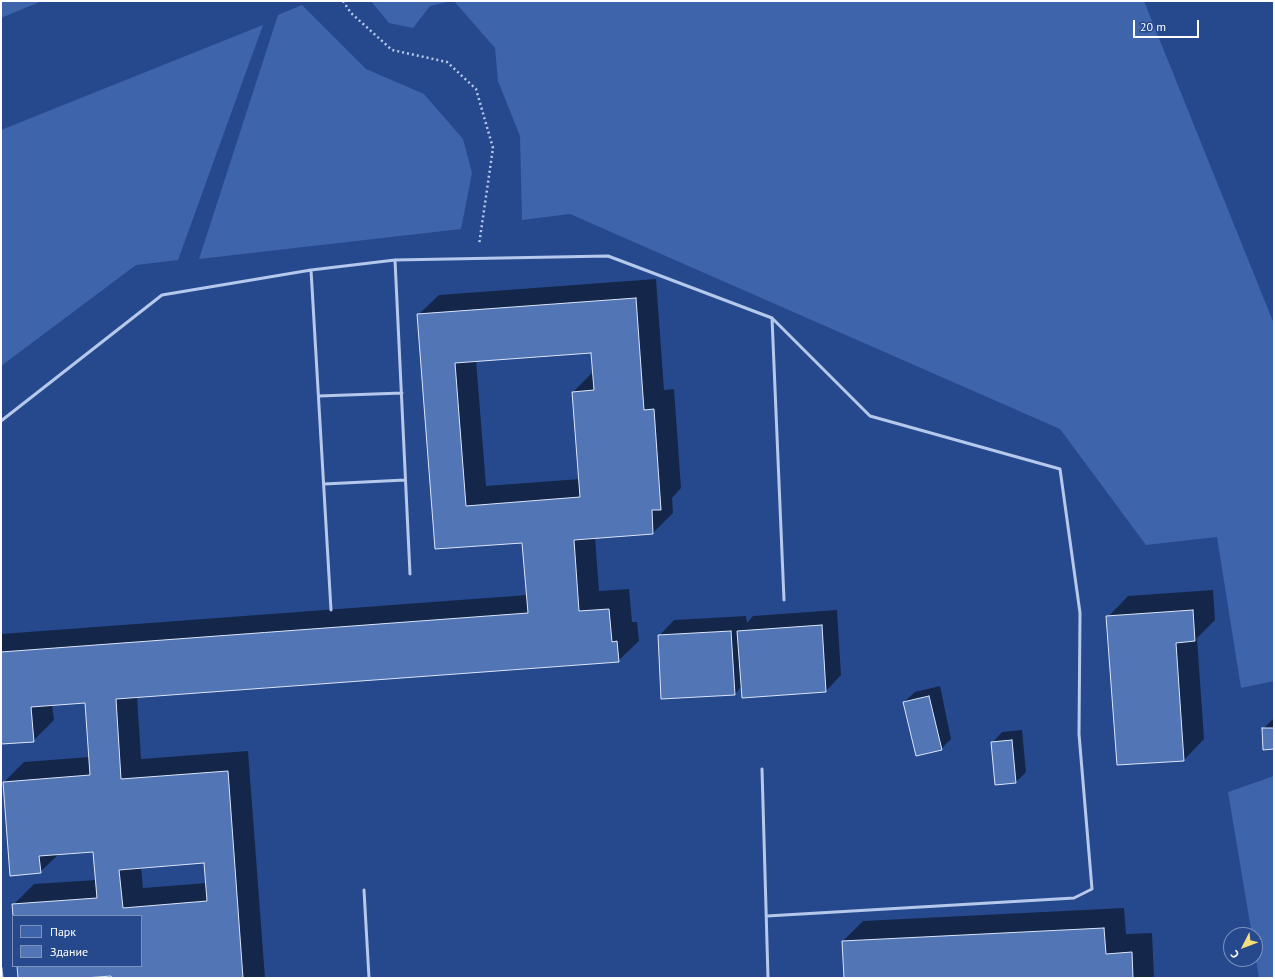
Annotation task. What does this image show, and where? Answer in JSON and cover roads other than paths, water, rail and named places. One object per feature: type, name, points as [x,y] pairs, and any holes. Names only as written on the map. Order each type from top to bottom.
[{"type":"lane","points":[[1,421],[162,295],[311,270],[395,260],[608,256],[772,318],[870,416],[1060,469],[1080,613],[1079,734],[1092,889],[1074,898],[767,916]]},
{"type":"lane","points":[[395,260],[410,574]]},
{"type":"lane","points":[[311,270],[331,610]]},
{"type":"lane","points":[[772,318],[784,600]]},
{"type":"lane","points":[[319,396],[402,393]]},
{"type":"lane","points":[[324,484],[405,480]]},
{"type":"lane","points":[[762,769],[768,978]]},
{"type":"lane","points":[[364,890],[369,978]]},
{"type":"lane","points":[[1,968],[2,978]]}]
